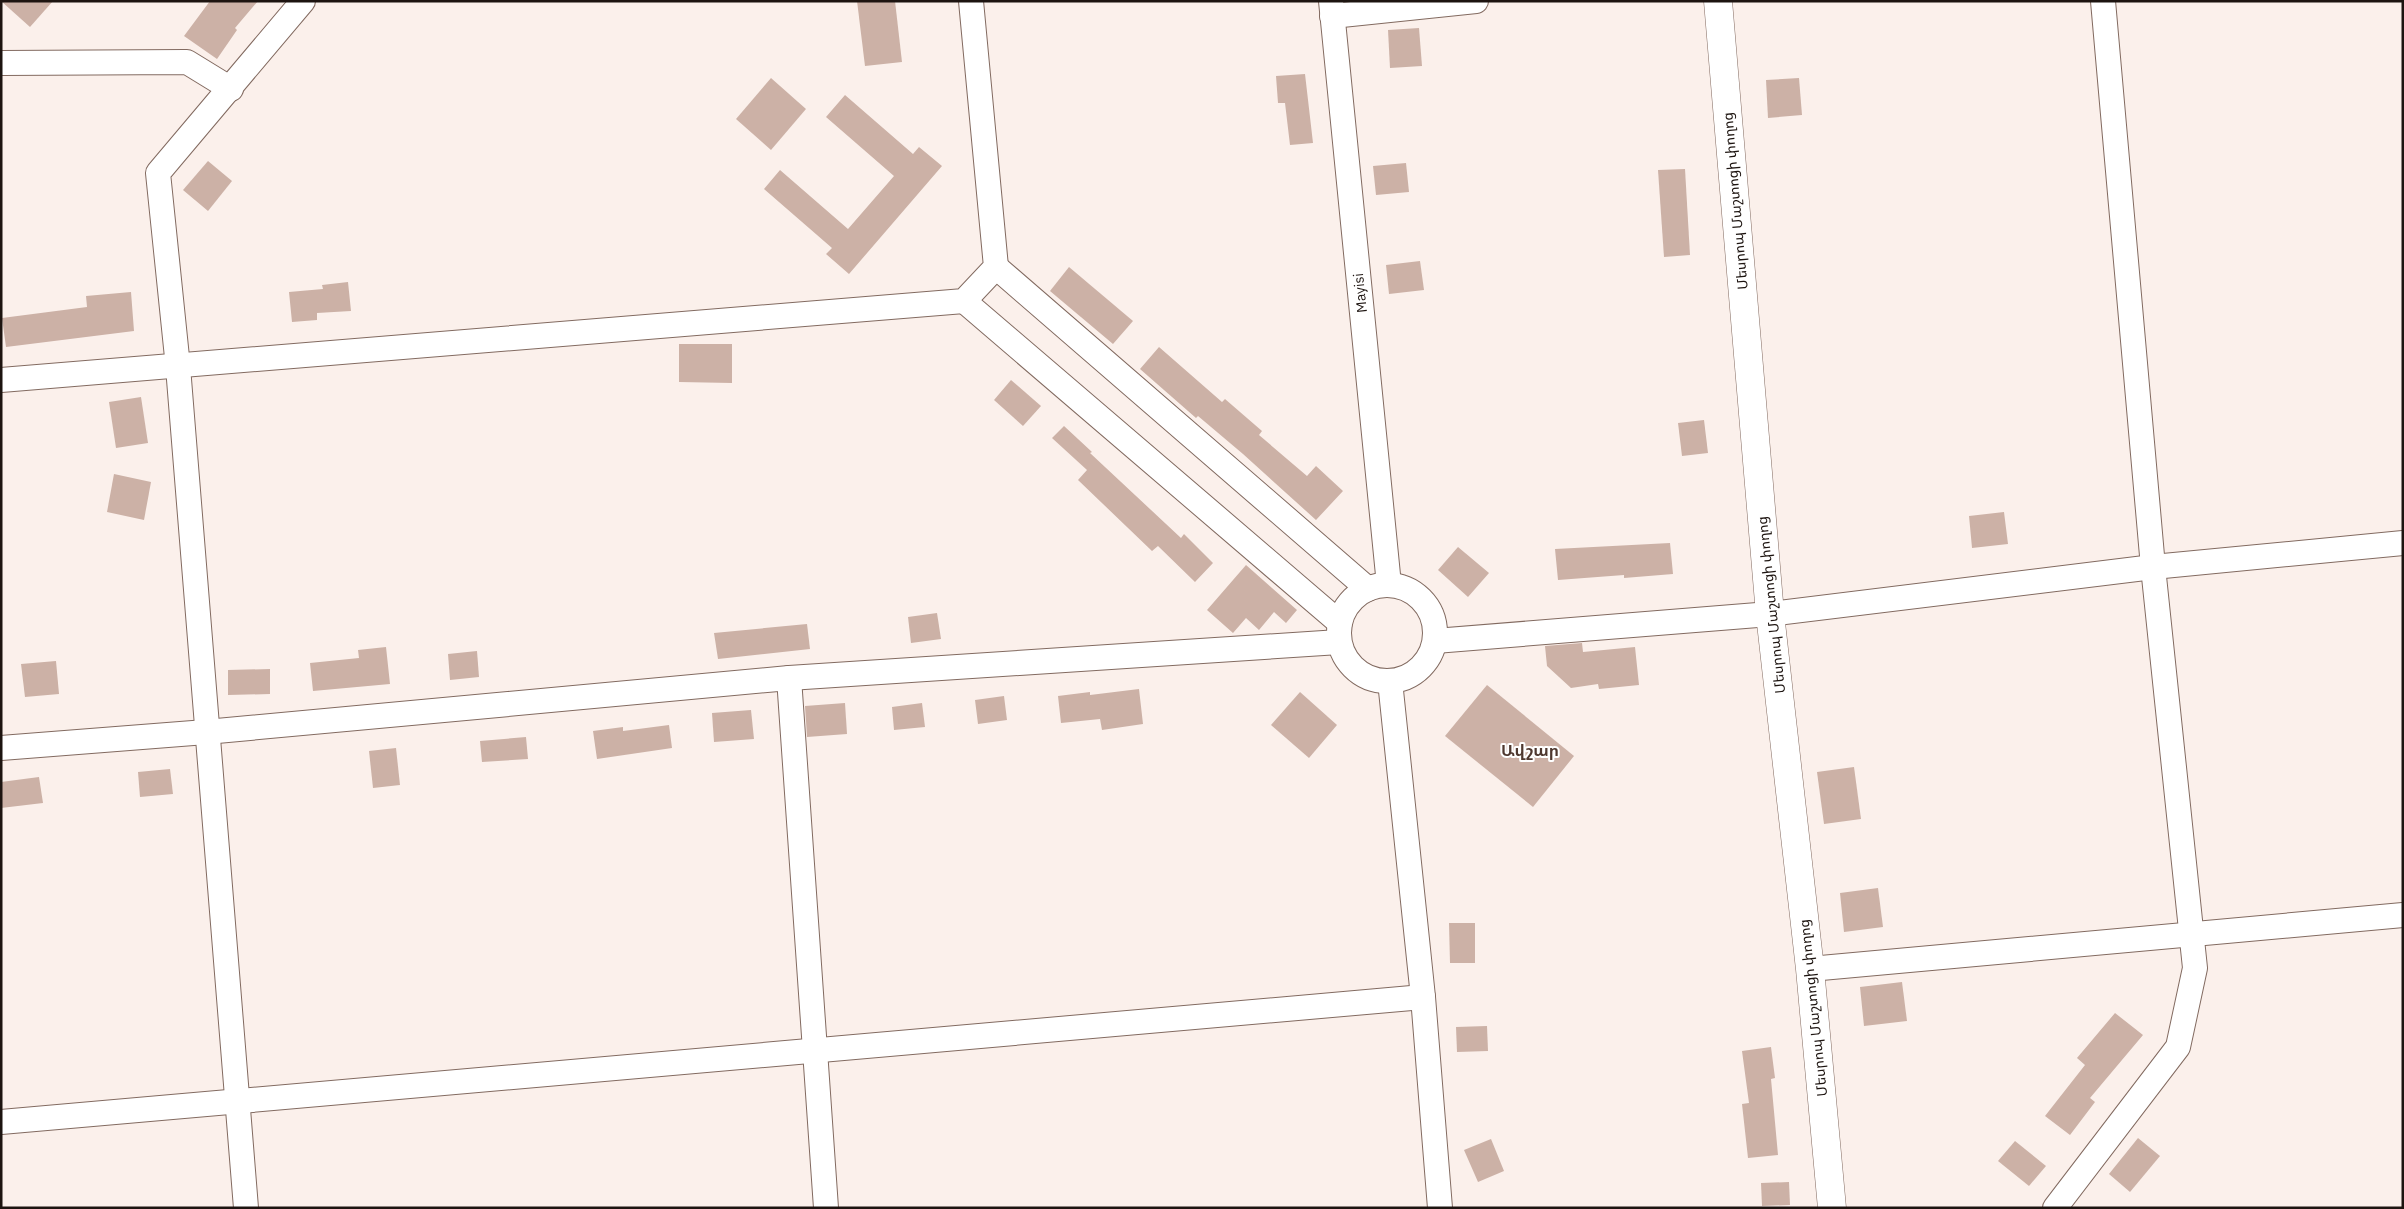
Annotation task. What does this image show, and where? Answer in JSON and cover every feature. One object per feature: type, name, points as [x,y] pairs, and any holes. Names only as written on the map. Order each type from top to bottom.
[{"type":"main road","name":"Մեսրոպ Մաշտոցի փողոց","points":[[1718,1],[1770,614],[1810,970],[1832,1208]]},
{"type":"street","points":[[246,1208],[206,732],[178,367],[158,173],[304,1]]},
{"type":"street","points":[[971,1],[996,267],[1379,587]]},
{"type":"street","points":[[1332,9],[1476,1]]},
{"type":"street","points":[[2055,1208],[2178,1047],[2195,968],[2153,567],[2103,1]]},
{"type":"street","name":"Mayisi","points":[[1332,9],[1379,587]]},
{"type":"street","points":[[1,63],[187,62],[231,89]]},
{"type":"street","points":[[1,380],[178,367],[964,301],[996,267]]},
{"type":"street","points":[[964,301],[1340,632]]},
{"type":"street","points":[[1434,641],[1770,614],[2153,567],[2403,543]]},
{"type":"street","points":[[1379,587],[1405,589],[1419,597],[1429,610],[1434,625],[1434,641],[1429,656],[1419,669],[1406,678],[1390,682],[1376,680],[1363,675],[1352,666],[1344,655],[1340,632],[1346,608],[1355,597],[1379,587]]},
{"type":"street","points":[[1,748],[206,732],[789,678],[1340,632]]},
{"type":"street","points":[[789,678],[817,1049],[826,1208]]},
{"type":"street","points":[[1390,682],[1423,997],[1440,1208]]},
{"type":"street","points":[[1810,970],[2191,933],[2403,915]]},
{"type":"street","points":[[1,1122],[1423,997]]},
{"type":"building","points":[[1,1],[53,1],[30,27]]},
{"type":"building","points":[[210,1],[258,1],[235,28],[237,30],[217,59],[184,36]]},
{"type":"building","points":[[857,1],[895,1],[902,62],[865,66]]},
{"type":"building","points":[[1419,28],[1422,66],[1390,68],[1388,30]]},
{"type":"building","points":[[1305,74],[1313,143],[1290,145],[1285,103],[1278,103],[1276,76]]},
{"type":"building","points":[[771,78],[806,109],[771,150],[736,119]]},
{"type":"building","points":[[1799,78],[1802,115],[1768,118],[1766,80]]},
{"type":"building","points":[[845,95],[913,154],[919,147],[942,166],[849,274],[826,254],[832,248],[764,189],[780,170],[848,229],[894,176],[826,117]]},
{"type":"building","points":[[208,161],[232,181],[208,211],[183,190]]},
{"type":"building","points":[[1406,163],[1409,192],[1376,195],[1373,166]]},
{"type":"building","points":[[1685,169],[1690,255],[1664,257],[1658,170]]},
{"type":"building","points":[[1420,261],[1424,290],[1389,294],[1386,265]]},
{"type":"building","points":[[1069,267],[1133,321],[1113,344],[1050,291]]},
{"type":"building","points":[[348,282],[351,311],[317,313],[317,320],[292,322],[289,292],[323,289],[322,285]]},
{"type":"building","points":[[131,292],[134,331],[6,347],[2,318],[87,307],[86,296]]},
{"type":"building","points":[[679,344],[732,344],[732,383],[679,382]]},
{"type":"building","points":[[1159,347],[1222,402],[1225,399],[1262,431],[1259,435],[1307,476],[1316,466],[1343,491],[1316,520],[1243,454],[1198,416],[1196,418],[1140,369]]},
{"type":"building","points":[[1011,380],[1041,406],[1023,426],[994,400]]},
{"type":"building","points":[[141,397],[148,443],[116,448],[109,402]]},
{"type":"building","points":[[1704,420],[1708,453],[1682,456],[1678,423]]},
{"type":"building","points":[[1064,426],[1092,452],[1090,453],[1181,538],[1184,534],[1213,563],[1195,582],[1158,546],[1152,551],[1078,480],[1087,470],[1052,438]]},
{"type":"building","points":[[114,474],[151,482],[144,520],[107,512]]},
{"type":"building","points":[[2004,512],[2008,544],[1972,548],[1969,516]]},
{"type":"building","points":[[1670,543],[1673,574],[1624,578],[1624,575],[1558,580],[1555,549]]},
{"type":"building","points":[[1458,547],[1489,573],[1468,597],[1438,570]]},
{"type":"building","points":[[1246,565],[1297,610],[1286,623],[1274,612],[1259,630],[1246,618],[1233,633],[1207,610]]},
{"type":"building","points":[[937,613],[941,639],[911,643],[908,617]]},
{"type":"building","points":[[807,624],[810,649],[718,659],[714,633]]},
{"type":"building","points":[[1582,643],[1583,652],[1635,647],[1639,685],[1599,689],[1598,684],[1571,688],[1547,666],[1545,646]]},
{"type":"building","points":[[386,647],[390,684],[313,691],[310,663],[359,658],[358,650]]},
{"type":"building","points":[[477,651],[479,677],[450,680],[448,654]]},
{"type":"building","points":[[56,661],[59,694],[25,697],[21,664]]},
{"type":"building","points":[[270,669],[270,694],[228,695],[228,670]]},
{"type":"building","points":[[1487,685],[1574,756],[1533,807],[1445,736]]},
{"type":"building","points":[[1139,689],[1143,724],[1102,730],[1100,719],[1061,723],[1058,696],[1090,692],[1090,695]]},
{"type":"building","points":[[1300,692],[1337,725],[1309,758],[1271,725]]},
{"type":"building","points":[[1004,696],[1007,720],[978,724],[975,700]]},
{"type":"building","points":[[845,703],[847,734],[807,737],[805,706]]},
{"type":"building","points":[[922,703],[925,727],[894,730],[892,707]]},
{"type":"building","points":[[751,710],[754,739],[714,742],[712,713]]},
{"type":"building","points":[[669,725],[672,748],[597,759],[593,731],[623,727],[623,731]]},
{"type":"building","points":[[526,737],[528,759],[482,762],[480,741]]},
{"type":"building","points":[[396,748],[400,785],[373,788],[369,751]]},
{"type":"building","points":[[1854,767],[1861,819],[1824,824],[1817,772]]},
{"type":"building","points":[[170,769],[173,794],[140,797],[138,772]]},
{"type":"building","points":[[39,777],[43,803],[1,808],[1,782]]},
{"type":"building","points":[[1878,888],[1883,927],[1844,932],[1840,893]]},
{"type":"building","points":[[1449,923],[1475,923],[1475,963],[1450,963]]},
{"type":"building","points":[[1902,982],[1907,1021],[1864,1026],[1860,987]]},
{"type":"building","points":[[2115,1013],[2143,1035],[2090,1098],[2095,1102],[2070,1135],[2045,1116],[2085,1065],[2077,1058]]},
{"type":"building","points":[[1487,1026],[1488,1051],[1457,1052],[1456,1027]]},
{"type":"building","points":[[1771,1047],[1775,1078],[1771,1079],[1778,1155],[1748,1158],[1742,1104],[1749,1103],[1742,1051]]},
{"type":"building","points":[[2138,1138],[2160,1156],[2130,1192],[2109,1174]]},
{"type":"building","points":[[1491,1139],[1504,1171],[1478,1182],[1464,1150]]},
{"type":"building","points":[[2015,1141],[2046,1166],[2029,1186],[1998,1161]]},
{"type":"building","points":[[1789,1182],[1790,1205],[1762,1206],[1761,1183]]},
{"type":"district","name":"Ավշար","points":[[1530,750]]}]
